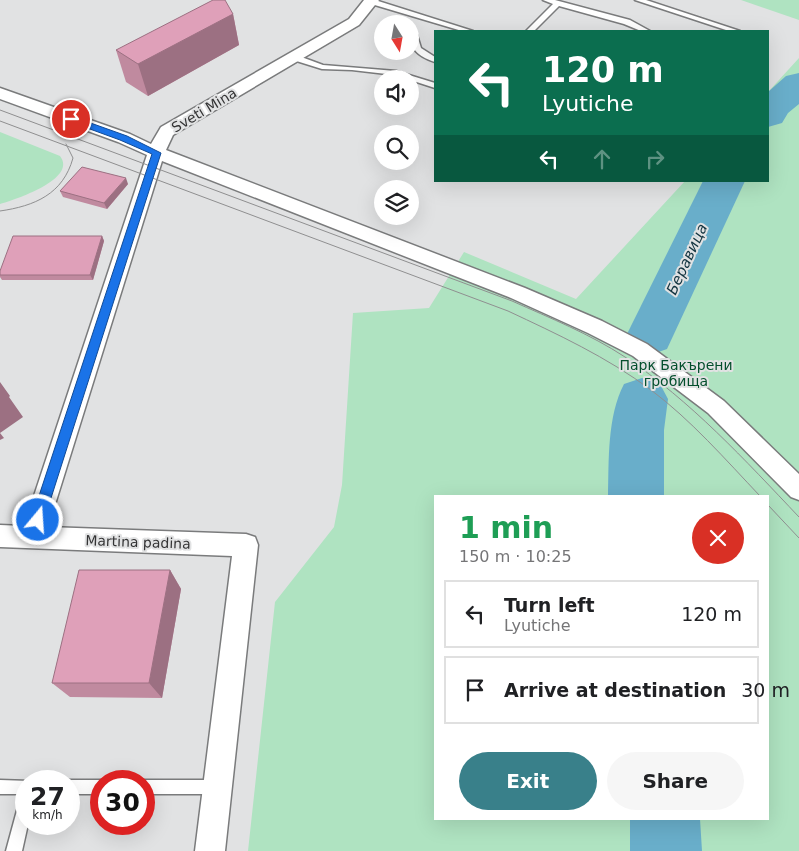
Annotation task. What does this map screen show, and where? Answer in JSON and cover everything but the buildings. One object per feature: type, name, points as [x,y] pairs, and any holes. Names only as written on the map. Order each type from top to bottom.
[{"type":"street","name":"Sveti Mina","points":[[32,538],[161,139],[167,131],[354,22],[372,1]]},
{"type":"street","points":[[0,93],[124,138],[157,153],[518,293],[594,327],[640,350],[716,407],[799,490]]},
{"type":"street","name":"Martina padina","points":[[0,536],[246,545],[219,787]]},
{"type":"street","points":[[210,851],[219,787]]},
{"type":"lane","points":[[547,0],[627,22],[644,30]]},
{"type":"lane","points":[[639,0],[733,30]]},
{"type":"lane","points":[[372,1],[467,30]]},
{"type":"lane","points":[[531,30],[557,4]]},
{"type":"lane","points":[[419,52],[434,60]]},
{"type":"lane","points":[[293,58],[322,67],[396,73],[434,86]]},
{"type":"lane","points":[[0,787],[15,787]]},
{"type":"lane","points":[[155,787],[219,787]]},
{"type":"lane","points":[[14,851],[18,835]]},
{"type":"green space","points":[[741,0],[799,0],[799,20]]},
{"type":"green space","name":"Парк Бакърени гробища","points":[[799,58],[799,851],[248,851],[275,602],[334,527],[342,485],[353,313],[429,308],[464,252],[576,299],[684,182],[769,182],[769,91]]},
{"type":"green space","points":[[0,132],[60,156],[63,165],[60,173],[42,187],[0,204]]},
{"type":"waterway","name":"Беравица","points":[[769,114],[774,106],[799,84]]},
{"type":"waterway","name":"Беравица","points":[[650,336],[724,182]]},
{"type":"waterway","name":"Беравица","points":[[636,495],[638,430],[642,399]]},
{"type":"waterway","name":"Беравица","points":[[665,820],[666,851]]},
{"type":"tram line","points":[[0,110],[512,301],[584,334],[625,357],[695,412],[799,517]]},
{"type":"tram line","points":[[0,121],[67,146]]},
{"type":"tram line","points":[[0,211],[36,202],[55,189],[62,181],[73,158],[67,146]]},
{"type":"tram line","points":[[67,146],[508,311],[563,337],[617,367],[666,402],[707,440],[759,495]]},
{"type":"tram line","points":[[769,506],[799,538]]},
{"type":"route","points":[[38,520],[157,153],[124,138],[71,119]]}]
